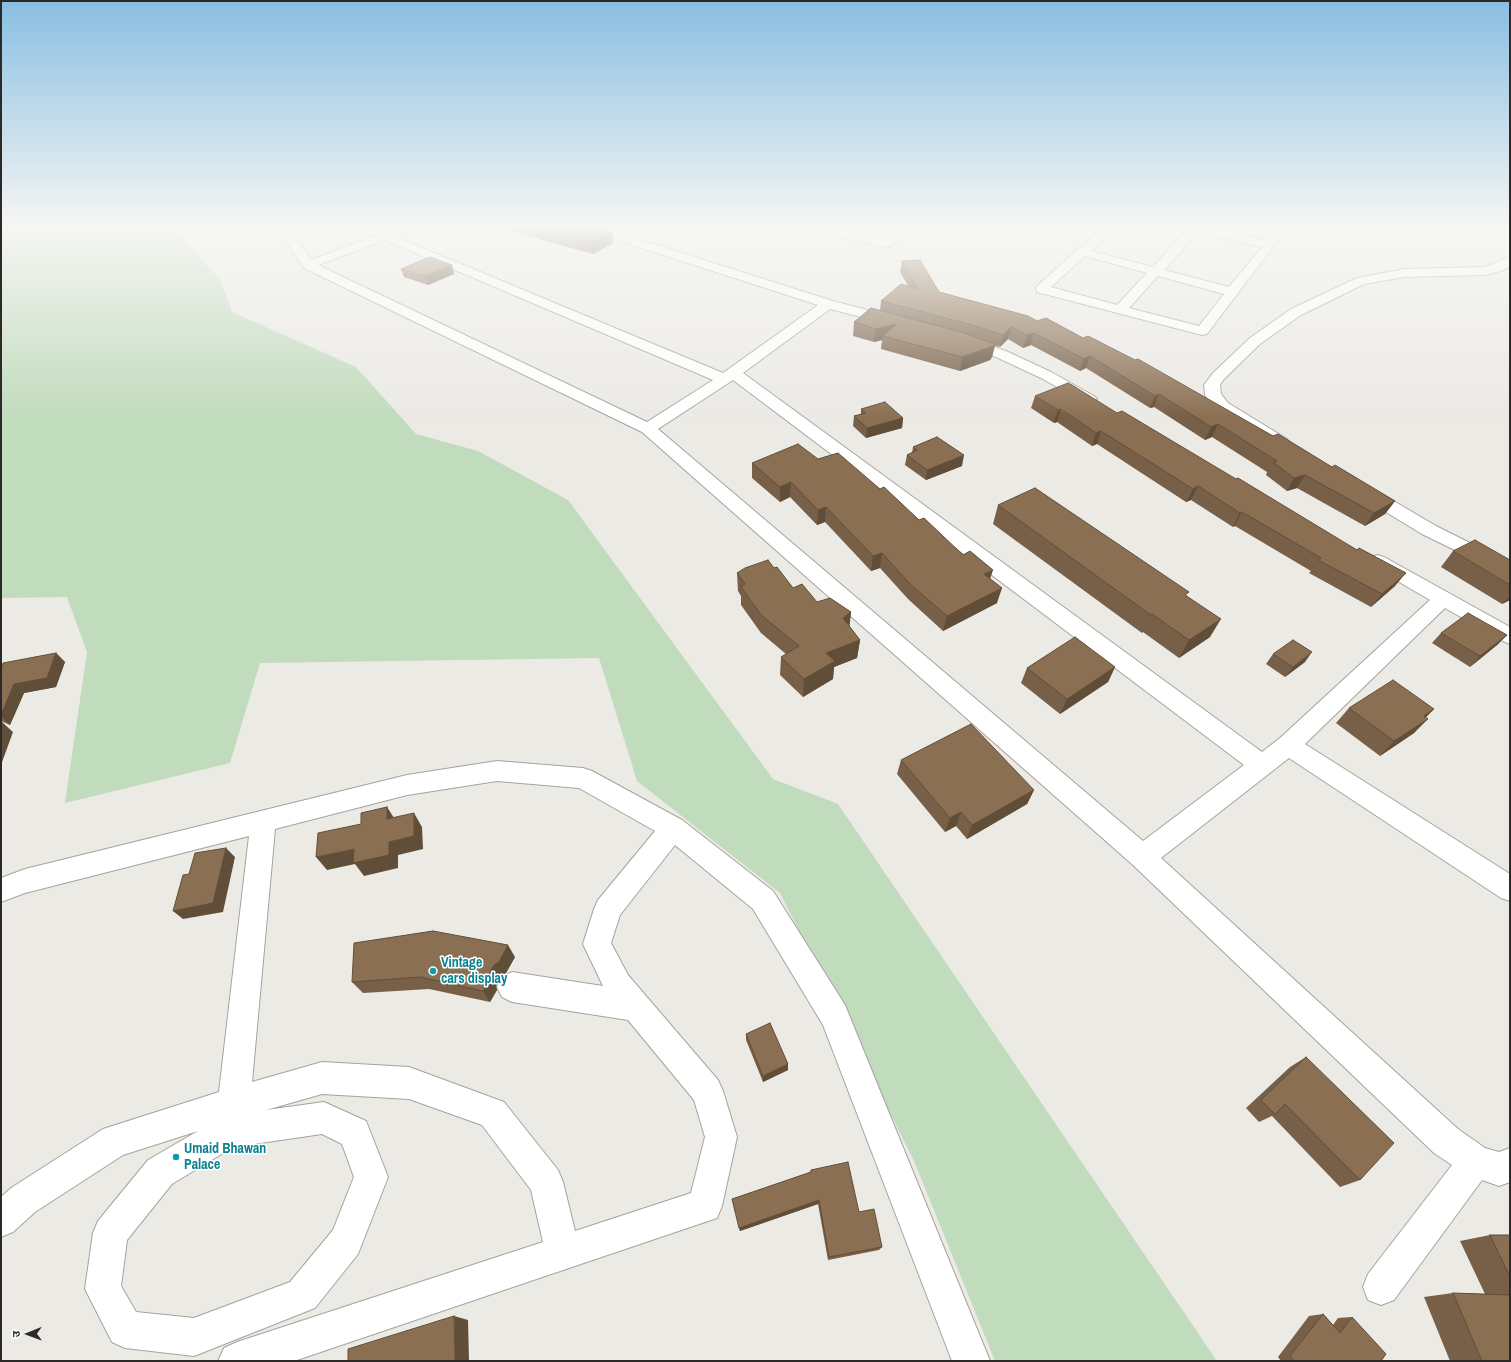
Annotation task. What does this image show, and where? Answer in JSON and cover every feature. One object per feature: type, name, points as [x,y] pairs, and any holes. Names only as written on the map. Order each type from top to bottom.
[{"type":"street","points":[[361,291],[648,429],[1142,857],[1446,1141],[1476,1161],[1499,1169],[1510,1165]]},
{"type":"street","points":[[519,291],[729,376],[1262,765]]},
{"type":"street","points":[[785,291],[828,304],[911,326]]},
{"type":"street","points":[[1048,291],[1202,331],[1233,292],[1227,291]]},
{"type":"street","points":[[1120,309],[1137,291]]},
{"type":"street","points":[[1296,451],[1222,406],[1213,394],[1212,385],[1218,376],[1256,341],[1296,312],[1341,291]]},
{"type":"street","points":[[648,429],[729,376],[828,304]]},
{"type":"street","points":[[949,336],[1001,354],[1046,375],[1101,406]]},
{"type":"street","points":[[1349,482],[1429,530],[1510,571]]},
{"type":"street","points":[[1366,555],[1510,636]]},
{"type":"street","points":[[1142,857],[1288,745],[1443,598]]},
{"type":"street","points":[[1288,745],[1510,889]]},
{"type":"street","points":[[1,890],[25,881],[407,785],[497,771],[583,778],[673,828],[763,900],[834,1016],[971,1361]]},
{"type":"street","points":[[231,1117],[324,1118],[354,1132],[371,1177],[346,1242],[302,1295],[194,1337],[125,1329],[102,1289],[110,1233],[160,1172],[231,1117],[263,821]]},
{"type":"street","points":[[237,1361],[705,1206],[720,1137],[707,1091],[618,985],[597,944],[608,909],[673,828]]},
{"type":"street","points":[[512,987],[635,1006]]},
{"type":"street","points":[[1,1220],[23,1200],[115,1141],[231,1117],[322,1078],[409,1083],[493,1113],[546,1182],[563,1252]]},
{"type":"street","points":[[1381,1287],[1476,1161]]},
{"type":"green space","points":[[1,291],[224,291],[232,312],[356,367],[416,434],[478,451],[568,500],[773,779],[838,804],[1217,1361],[995,1361],[914,1161],[780,893],[637,781],[599,658],[260,663],[230,763],[65,803],[87,652],[67,597],[1,598]]},
{"type":"building","points":[[893,291],[938,291],[1028,316],[1037,321],[1046,318],[1083,338],[1088,336],[1135,360],[1138,359],[1273,436],[1278,434],[1332,467],[1335,465],[1395,501],[1374,513],[1305,475],[1294,478],[1273,462],[1277,461],[1218,424],[1211,427],[1159,394],[1155,396],[1090,356],[1084,359],[1034,333],[1027,335],[1011,327],[1003,335],[972,325],[881,301]]},
{"type":"building","points":[[871,308],[961,332],[995,344],[962,357],[883,336],[897,324],[876,329],[854,322]]},
{"type":"building","points":[[1068,383],[1117,413],[1122,411],[1236,479],[1238,478],[1357,550],[1359,548],[1406,573],[1382,594],[1318,560],[1321,558],[1242,512],[1240,513],[1198,486],[1193,489],[1101,431],[1096,433],[1061,409],[1058,410],[1035,396]]},
{"type":"building","points":[[885,402],[903,418],[867,428],[854,416],[866,413],[861,409]]},
{"type":"building","points":[[937,437],[964,455],[927,470],[907,455],[917,450],[913,447]]},
{"type":"building","points":[[798,444],[818,459],[838,453],[880,489],[884,487],[919,520],[924,518],[963,555],[970,551],[993,570],[984,574],[1002,588],[947,616],[910,584],[882,553],[873,556],[826,507],[818,510],[791,482],[780,487],[752,463]]},
{"type":"building","points":[[1035,488],[1189,592],[1185,595],[1221,619],[1189,640],[1152,614],[1151,615],[998,505]]},
{"type":"building","points":[[1475,540],[1510,560],[1510,585],[1453,551]]},
{"type":"building","points":[[768,560],[774,568],[777,567],[793,588],[802,584],[817,602],[830,598],[851,612],[843,618],[860,640],[826,653],[835,661],[804,679],[781,657],[799,646],[761,615],[741,587],[745,584],[737,573],[745,568]]},
{"type":"building","points":[[1468,613],[1507,635],[1480,656],[1441,633]]},
{"type":"building","points":[[1075,637],[1115,667],[1067,699],[1027,668]]},
{"type":"building","points":[[1293,640],[1312,652],[1293,667],[1273,654]]},
{"type":"building","points":[[56,653],[47,678],[14,684],[1,715],[1,668],[3,663]]},
{"type":"building","points":[[1393,680],[1434,709],[1424,716],[1428,719],[1394,741],[1349,708]]},
{"type":"building","points":[[971,724],[1034,790],[972,825],[961,812],[950,818],[901,760]]},
{"type":"building","points":[[387,807],[387,819],[414,813],[414,836],[389,842],[389,855],[353,863],[354,849],[316,857],[318,833],[361,824],[361,813]]},
{"type":"building","points":[[226,848],[213,903],[173,911],[183,875],[189,874],[195,853]]},
{"type":"building","points":[[433,931],[508,945],[499,962],[494,965],[488,975],[490,979],[483,991],[420,977],[352,982],[354,943]]},
{"type":"building","points":[[770,1023],[788,1064],[763,1076],[746,1034]]},
{"type":"building","points":[[1306,1057],[1394,1143],[1360,1180],[1285,1104],[1275,1114],[1261,1100]]},
{"type":"building","points":[[848,1162],[859,1212],[874,1209],[882,1247],[829,1257],[819,1200],[739,1228],[732,1199],[811,1172],[811,1170]]},
{"type":"building","points":[[1490,1235],[1510,1235],[1510,1277]]},
{"type":"building","points":[[1453,1293],[1510,1295],[1510,1361],[1482,1361]]},
{"type":"building","points":[[1323,1314],[1340,1333],[1352,1317],[1386,1354],[1381,1361],[1295,1361],[1290,1356]]},
{"type":"building","points":[[454,1316],[455,1361],[348,1361],[348,1349]]},
{"type":"place","name":"Vintage cars display","points":[[433,971]]},
{"type":"place","name":"Umaid Bhawan Palace","points":[[176,1157]]}]
